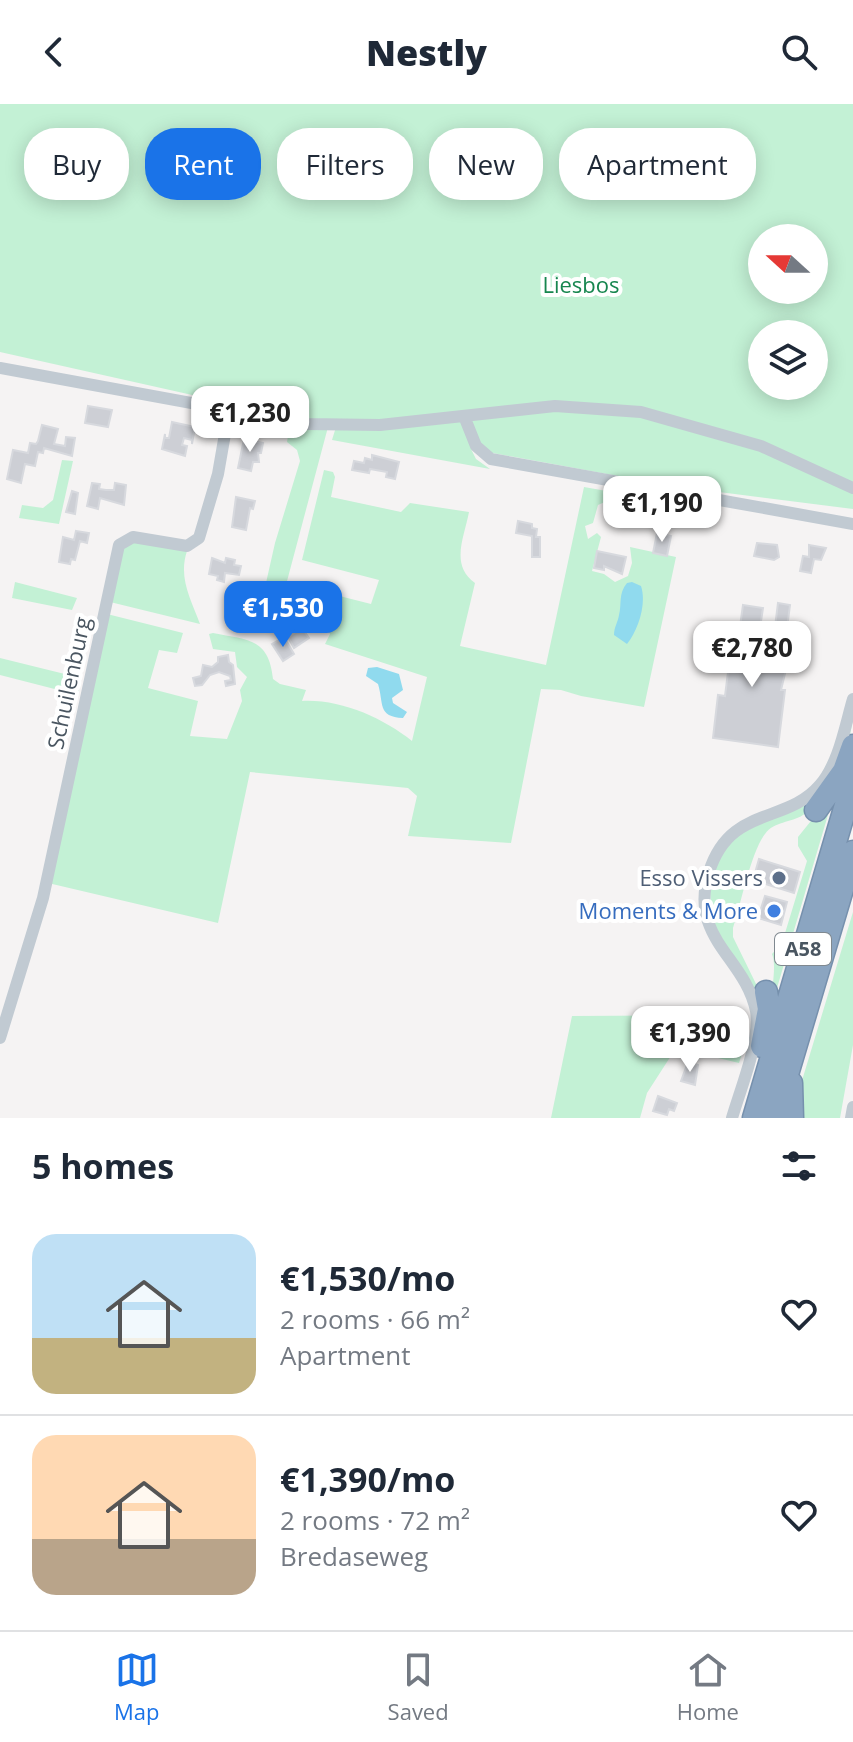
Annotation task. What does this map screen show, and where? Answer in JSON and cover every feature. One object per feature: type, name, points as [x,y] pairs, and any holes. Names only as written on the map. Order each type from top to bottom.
[{"type":"highway","points":[[816,810],[844,771],[853,746]]},
{"type":"highway","name":"A58","points":[[752,1118],[853,781]]},
{"type":"highway","name":"A58","points":[[774,1118],[853,852]]},
{"type":"highway","name":"A58","points":[[752,1118],[769,1009],[766,992]]},
{"type":"highway","name":"A58","points":[[789,1070],[792,1118]]},
{"type":"street","points":[[0,368],[229,411],[331,425],[380,425],[555,406],[641,412],[761,446],[853,488]]},
{"type":"street","name":"Schuilenburg","points":[[0,1038],[43,898],[119,545],[133,537],[187,546],[199,538],[215,487],[229,411]]},
{"type":"street","points":[[464,416],[476,446],[491,459],[853,524]]},
{"type":"street","points":[[732,1118],[752,1048],[757,1014],[744,978],[717,946],[709,928],[705,909],[708,872],[728,837],[745,823],[797,803],[821,785],[829,773],[853,699]]},
{"type":"street","points":[[851,1118],[853,1107]]},
{"type":"green space","name":"Liesbos","points":[[0,104],[853,104],[853,509],[672,486],[471,449],[476,459],[490,469],[332,440],[336,427],[0,352]]},
{"type":"green space","points":[[230,416],[328,427],[278,615],[257,630],[235,625],[236,612],[261,605],[275,543],[300,461],[297,450],[287,442],[289,430]]},
{"type":"green space","points":[[62,460],[73,461],[59,524],[19,518],[22,505],[43,508],[53,500]]},
{"type":"green space","points":[[324,470],[333,472],[335,477],[331,497],[401,512],[410,503],[469,512],[461,559],[467,576],[475,583],[460,646],[546,665],[584,487],[612,492],[607,501],[598,505],[593,523],[585,526],[588,539],[597,533],[601,537],[592,571],[604,574],[615,582],[628,576],[632,563],[630,547],[676,557],[644,707],[561,690],[541,689],[511,843],[408,836],[417,796],[408,788],[250,772],[218,923],[48,883],[107,614],[183,633],[177,653],[159,650],[148,688],[198,701],[190,736],[227,739],[242,701],[240,690],[247,677],[237,667],[235,652],[213,649],[209,634],[213,633],[255,643],[267,656],[273,679],[280,684],[306,690],[302,701],[332,703],[361,712],[412,741],[427,677],[325,644],[330,634],[316,602],[293,597],[296,585],[371,604],[379,580],[302,560]]},
{"type":"green space","points":[[127,541],[187,551],[185,579],[200,624],[110,602],[121,550]]},
{"type":"green space","points":[[15,582],[77,598],[72,610],[12,598]]},
{"type":"green space","points":[[0,658],[81,678],[78,695],[0,675]]},
{"type":"green space","points":[[853,712],[849,739],[831,784],[803,815],[778,824],[765,834],[751,865],[733,937],[759,990],[760,999],[713,927],[709,880],[730,839],[809,799]]},
{"type":"green space","points":[[835,791],[772,1005],[772,954],[782,943],[807,861],[798,846],[798,837]]},
{"type":"green space","points":[[853,912],[853,1045],[840,1118],[800,1118],[797,1097]]},
{"type":"green space","points":[[745,1015],[747,1037],[739,1063],[676,1048],[647,1093],[640,1118],[551,1118],[572,1016]]},
{"type":"water","points":[[627,583],[641,586],[643,601],[638,624],[627,644],[614,632],[622,591]]},
{"type":"water","points":[[377,667],[399,674],[403,690],[392,698],[393,703],[407,712],[403,718],[385,712],[378,684],[366,676],[368,668]]},
{"type":"building","points":[[88,406],[112,410],[108,427],[85,423]]},
{"type":"building","points":[[172,422],[195,427],[192,444],[192,440],[184,438],[182,445],[187,446],[185,456],[162,449],[165,434],[165,438],[169,438]]},
{"type":"building","points":[[42,425],[58,429],[54,444],[65,446],[66,437],[75,438],[72,456],[44,448],[43,453],[38,452],[35,466],[25,464],[21,483],[7,479],[13,450],[28,453],[30,443],[36,444],[38,441]]},
{"type":"building","points":[[244,439],[263,443],[261,453],[258,453],[259,462],[253,462],[251,471],[238,468]]},
{"type":"building","points":[[372,455],[399,462],[395,479],[386,477],[387,472],[352,470],[354,461],[364,463],[365,458],[372,460]]},
{"type":"building","points":[[92,483],[100,484],[99,489],[106,490],[114,490],[115,483],[126,485],[124,505],[100,498],[98,509],[87,506]]},
{"type":"building","points":[[72,491],[78,493],[75,514],[66,512]]},
{"type":"building","points":[[236,497],[255,501],[253,509],[250,508],[246,530],[232,527]]},
{"type":"building","points":[[518,521],[532,524],[532,528],[537,529],[540,557],[532,557],[532,536],[516,533]]},
{"type":"building","points":[[76,531],[89,533],[87,543],[80,541],[75,560],[71,559],[70,564],[59,562],[63,537],[74,540]]},
{"type":"building","points":[[657,533],[671,536],[667,556],[653,553]]},
{"type":"building","points":[[757,543],[777,545],[779,557],[774,560],[754,556]]},
{"type":"building","points":[[809,545],[826,548],[821,560],[814,559],[811,573],[800,571],[803,556],[809,557]]},
{"type":"building","points":[[597,551],[626,557],[622,574],[604,566],[604,570],[594,568]]},
{"type":"building","points":[[212,558],[225,563],[226,558],[235,560],[234,565],[241,566],[239,575],[225,573],[224,582],[217,580],[218,576],[209,574]]},
{"type":"building","points":[[778,603],[790,605],[786,636],[774,635]]},
{"type":"building","points":[[743,605],[763,608],[757,648],[790,653],[781,690],[785,690],[778,747],[713,738],[718,695],[725,696],[731,648],[737,648]]},
{"type":"building","points":[[302,628],[309,638],[294,648],[288,637]]},
{"type":"building","points":[[284,637],[294,654],[283,661],[272,644]]},
{"type":"building","points":[[228,655],[233,665],[235,684],[226,686],[225,681],[231,680],[230,676],[219,672],[210,675],[202,685],[195,686],[193,678],[201,676],[203,665],[212,667],[218,662],[218,657]]},
{"type":"building","points":[[759,859],[800,872],[794,893],[753,880]]},
{"type":"building","points":[[765,896],[787,902],[781,925],[758,918]]},
{"type":"building","points":[[688,1062],[698,1065],[695,1085],[681,1081]]},
{"type":"building","points":[[658,1096],[677,1103],[674,1111],[669,1109],[667,1115],[653,1111]]},
{"type":"place","name":"Esso Vissers","points":[[779,878]]},
{"type":"place","name":"Moments & More","points":[[774,911]]}]
